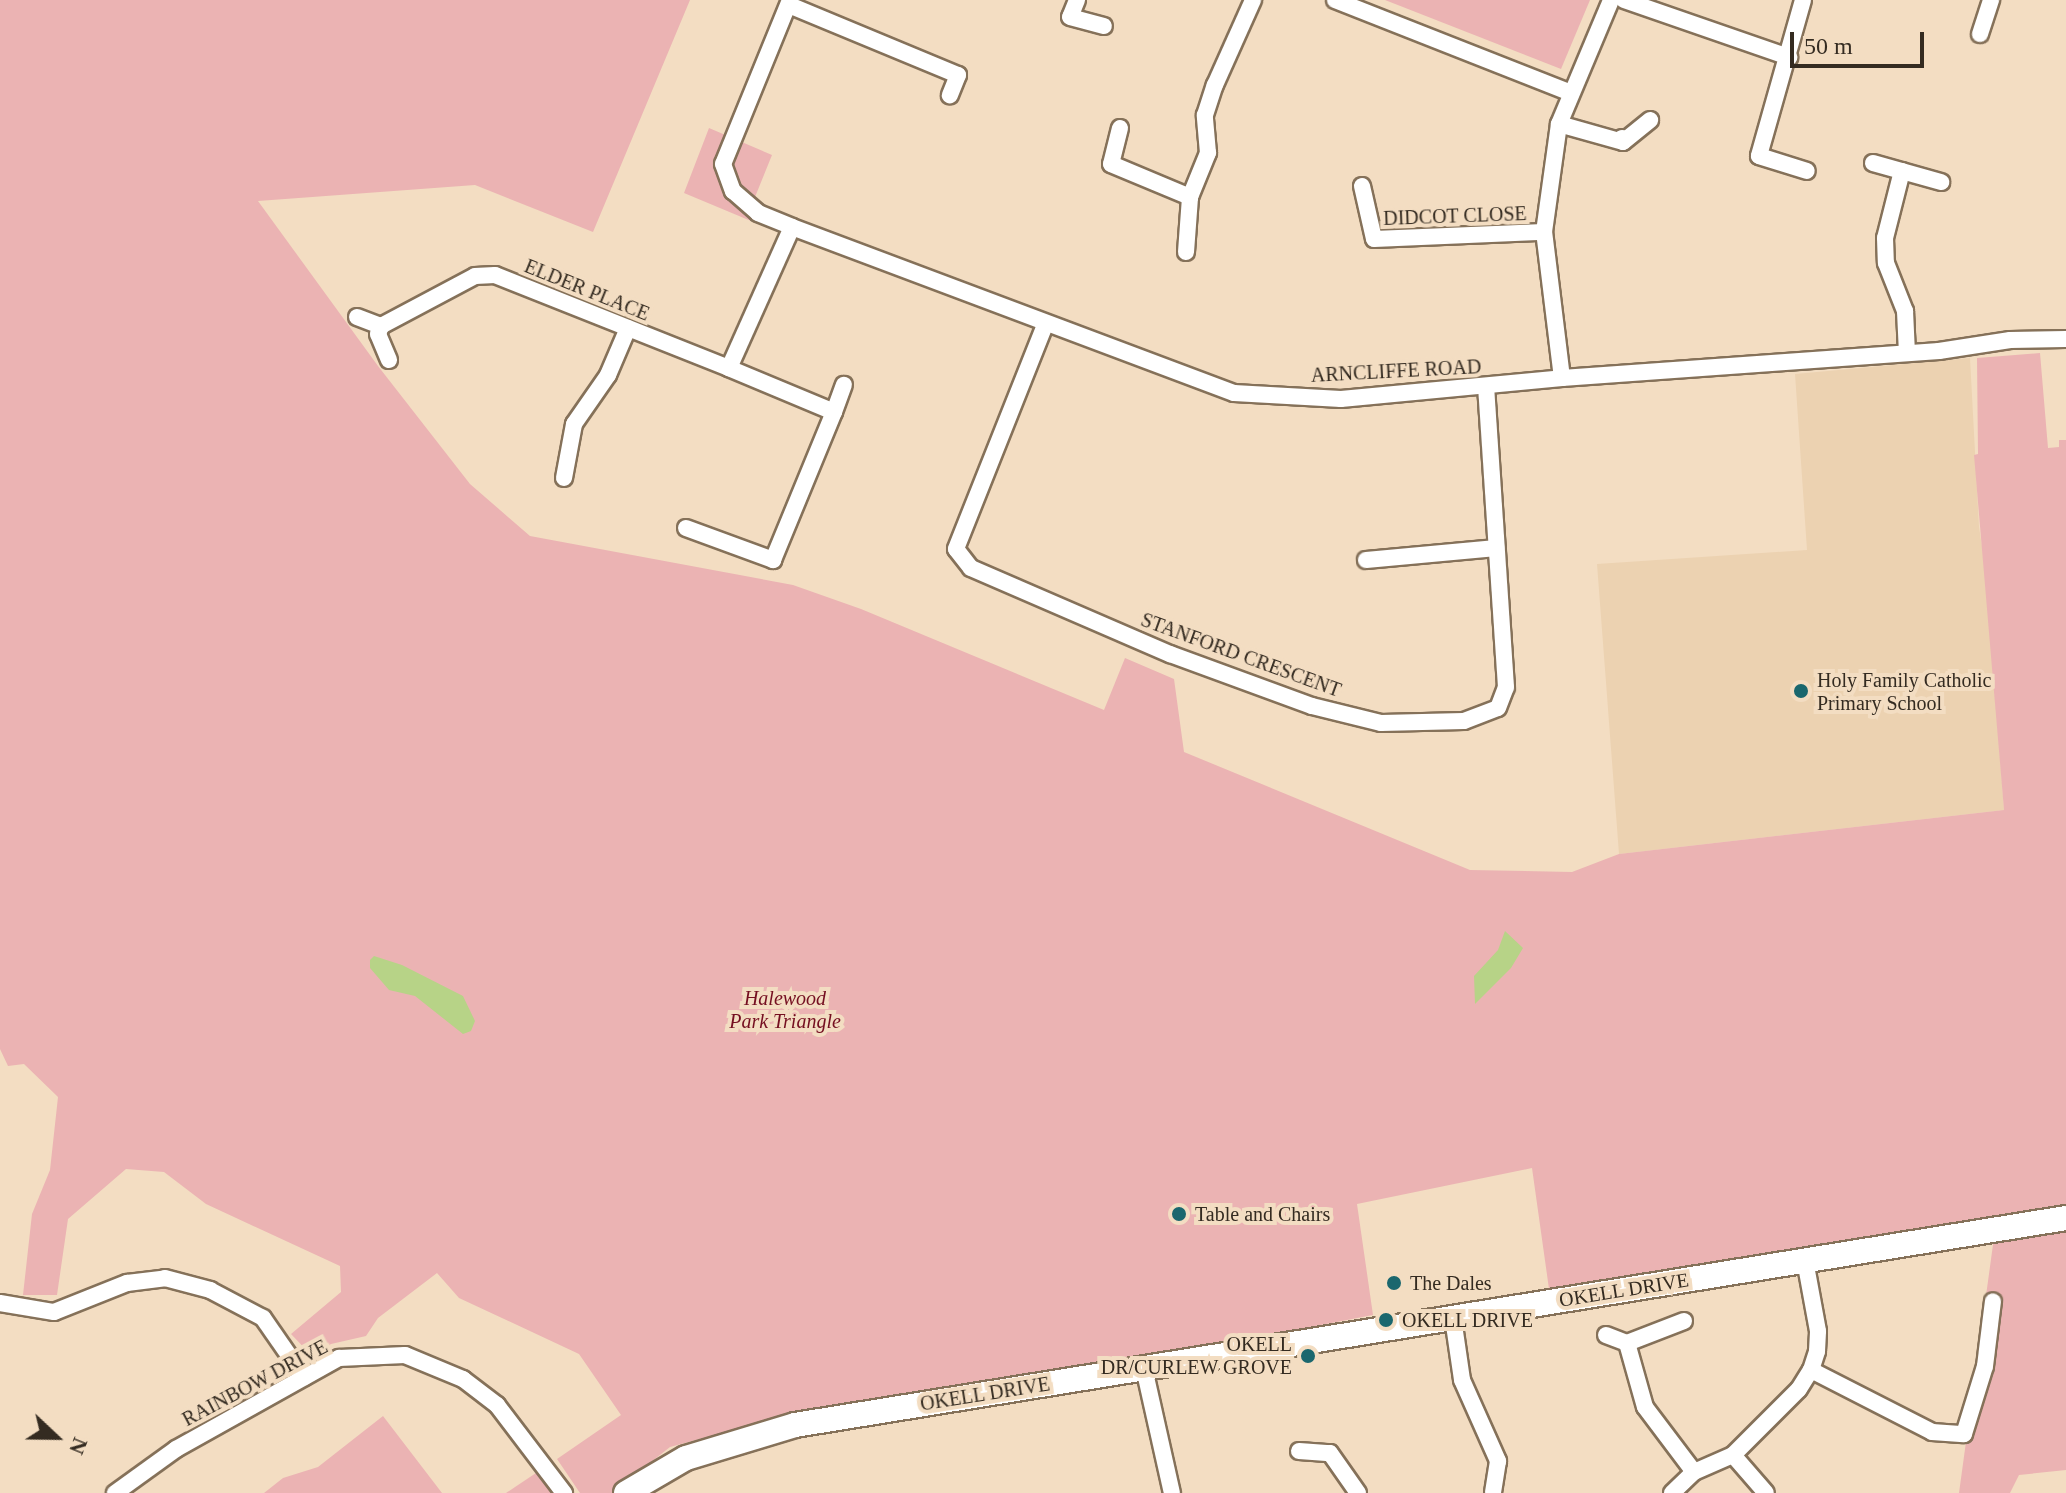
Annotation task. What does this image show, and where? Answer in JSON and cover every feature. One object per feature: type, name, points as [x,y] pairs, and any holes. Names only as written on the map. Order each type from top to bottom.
[{"type":"street","points":[[1077,0],[1070,17],[1104,26]]},
{"type":"street","points":[[1186,252],[1190,197],[1208,153],[1205,115],[1253,0]]},
{"type":"street","points":[[1335,0],[1571,93]]},
{"type":"street","points":[[1562,378],[1544,232],[1559,124],[1611,0]]},
{"type":"street","points":[[1624,0],[1789,57]]},
{"type":"street","points":[[1803,0],[1759,156],[1807,171]]},
{"type":"street","points":[[1980,34],[1991,0]]},
{"type":"street","points":[[790,2],[958,75],[950,95]]},
{"type":"street","name":"ARNCLIFFE ROAD","points":[[790,2],[723,164],[733,191],[758,213],[792,227],[961,288],[1045,325],[1234,393],[1341,399],[1562,378],[1907,353],[2010,340],[2066,339]]},
{"type":"street","points":[[1559,124],[1622,140],[1650,120]]},
{"type":"street","points":[[1120,128],[1111,164],[1190,197]]},
{"type":"street","points":[[1873,163],[1941,182]]},
{"type":"street","points":[[1902,171],[1885,238],[1886,263],[1905,311],[1907,353]]},
{"type":"street","name":"DIDCOT CLOSE","points":[[1362,186],[1374,239],[1544,232]]},
{"type":"street","points":[[729,368],[792,227]]},
{"type":"street","name":"ELDER PLACE","points":[[385,324],[475,276],[495,275],[834,412]]},
{"type":"street","points":[[357,317],[385,324],[378,334],[389,360]]},
{"type":"street","name":"STANFORD CRESCENT","points":[[1045,325],[956,549],[971,568],[1170,654],[1312,706],[1381,723],[1464,721],[1498,708],[1506,687],[1486,387]]},
{"type":"street","points":[[564,478],[574,424],[608,375],[628,328]]},
{"type":"street","points":[[686,528],[773,560],[844,385]]},
{"type":"street","points":[[1366,560],[1496,548]]},
{"type":"street","name":"OKELL DRIVE","points":[[626,1493],[686,1458],[795,1425],[2066,1218]]},
{"type":"street","points":[[1672,1493],[1694,1472],[1733,1455],[1799,1389],[1811,1370],[1818,1331],[1805,1260]]},
{"type":"street","points":[[0,1303],[54,1312],[127,1283],[165,1278],[210,1290],[263,1318],[304,1377]]},
{"type":"street","points":[[1811,1370],[1932,1432],[1964,1434],[1985,1366],[1993,1301]]},
{"type":"street","points":[[1453,1318],[1462,1380],[1498,1461],[1493,1493]]},
{"type":"street","points":[[1606,1335],[1627,1343],[1684,1321]]},
{"type":"street","points":[[1627,1343],[1645,1407],[1694,1472]]},
{"type":"street","name":"RAINBOW DRIVE","points":[[115,1493],[176,1449],[339,1358],[405,1355],[463,1379],[497,1405],[564,1493]]},
{"type":"street","points":[[1144,1368],[1172,1493]]},
{"type":"street","points":[[1299,1451],[1330,1453],[1358,1493]]},
{"type":"street","points":[[1733,1455],[1766,1493]]},
{"type":"shaded area","name":"Holy Family Catholic Primary School","points":[[1970,358],[1979,527],[1986,572],[2004,810],[1619,854],[1597,564],[1807,550],[1795,374]]},
{"type":"shaded area","points":[[1505,931],[1523,948],[1511,968],[1475,1004],[1474,976],[1498,950]]},
{"type":"shaded area","points":[[374,956],[402,965],[463,996],[475,1021],[471,1031],[463,1034],[415,996],[389,990],[370,968],[370,960]]},
{"type":"green space","name":"Halewood Park Triangle","points":[[0,0],[690,0],[593,232],[475,185],[258,201],[378,366],[470,484],[530,536],[793,585],[861,609],[1104,710],[1125,658],[1174,679],[1184,752],[1470,870],[1572,872],[1619,854],[2004,810],[1974,455],[1978,454],[1977,358],[2040,353],[2048,448],[2059,447],[2059,440],[2066,440],[2066,1204],[1549,1289],[1532,1168],[1357,1204],[1373,1315],[1144,1359],[755,1424],[670,1447],[612,1493],[580,1493],[557,1459],[621,1415],[579,1354],[459,1298],[437,1273],[378,1318],[366,1336],[331,1344],[312,1356],[291,1334],[341,1292],[340,1266],[206,1204],[164,1172],[126,1169],[68,1219],[57,1295],[23,1295],[32,1214],[50,1170],[58,1097],[24,1064],[8,1066],[0,1049]]},
{"type":"green space","points":[[1385,0],[1590,0],[1561,69]]},
{"type":"green space","points":[[709,128],[772,155],[751,207],[770,217],[751,221],[684,193]]},
{"type":"green space","points":[[2066,1218],[2066,1470],[2019,1475],[2010,1493],[1959,1493],[1995,1230]]},
{"type":"green space","points":[[383,1416],[442,1493],[264,1493],[283,1478],[318,1467]]},
{"type":"green space","points":[[536,1473],[553,1493],[506,1493]]},
{"type":"place","name":"Holy Family Catholic Primary School","points":[[1801,691]]},
{"type":"place","name":"Table and Chairs","points":[[1179,1214]]},
{"type":"place","name":"The Dales","points":[[1394,1283]]},
{"type":"place","name":"OKELL DRIVE","points":[[1386,1320]]},
{"type":"place","name":"OKELL DR/CURLEW GROVE","points":[[1308,1356]]}]
